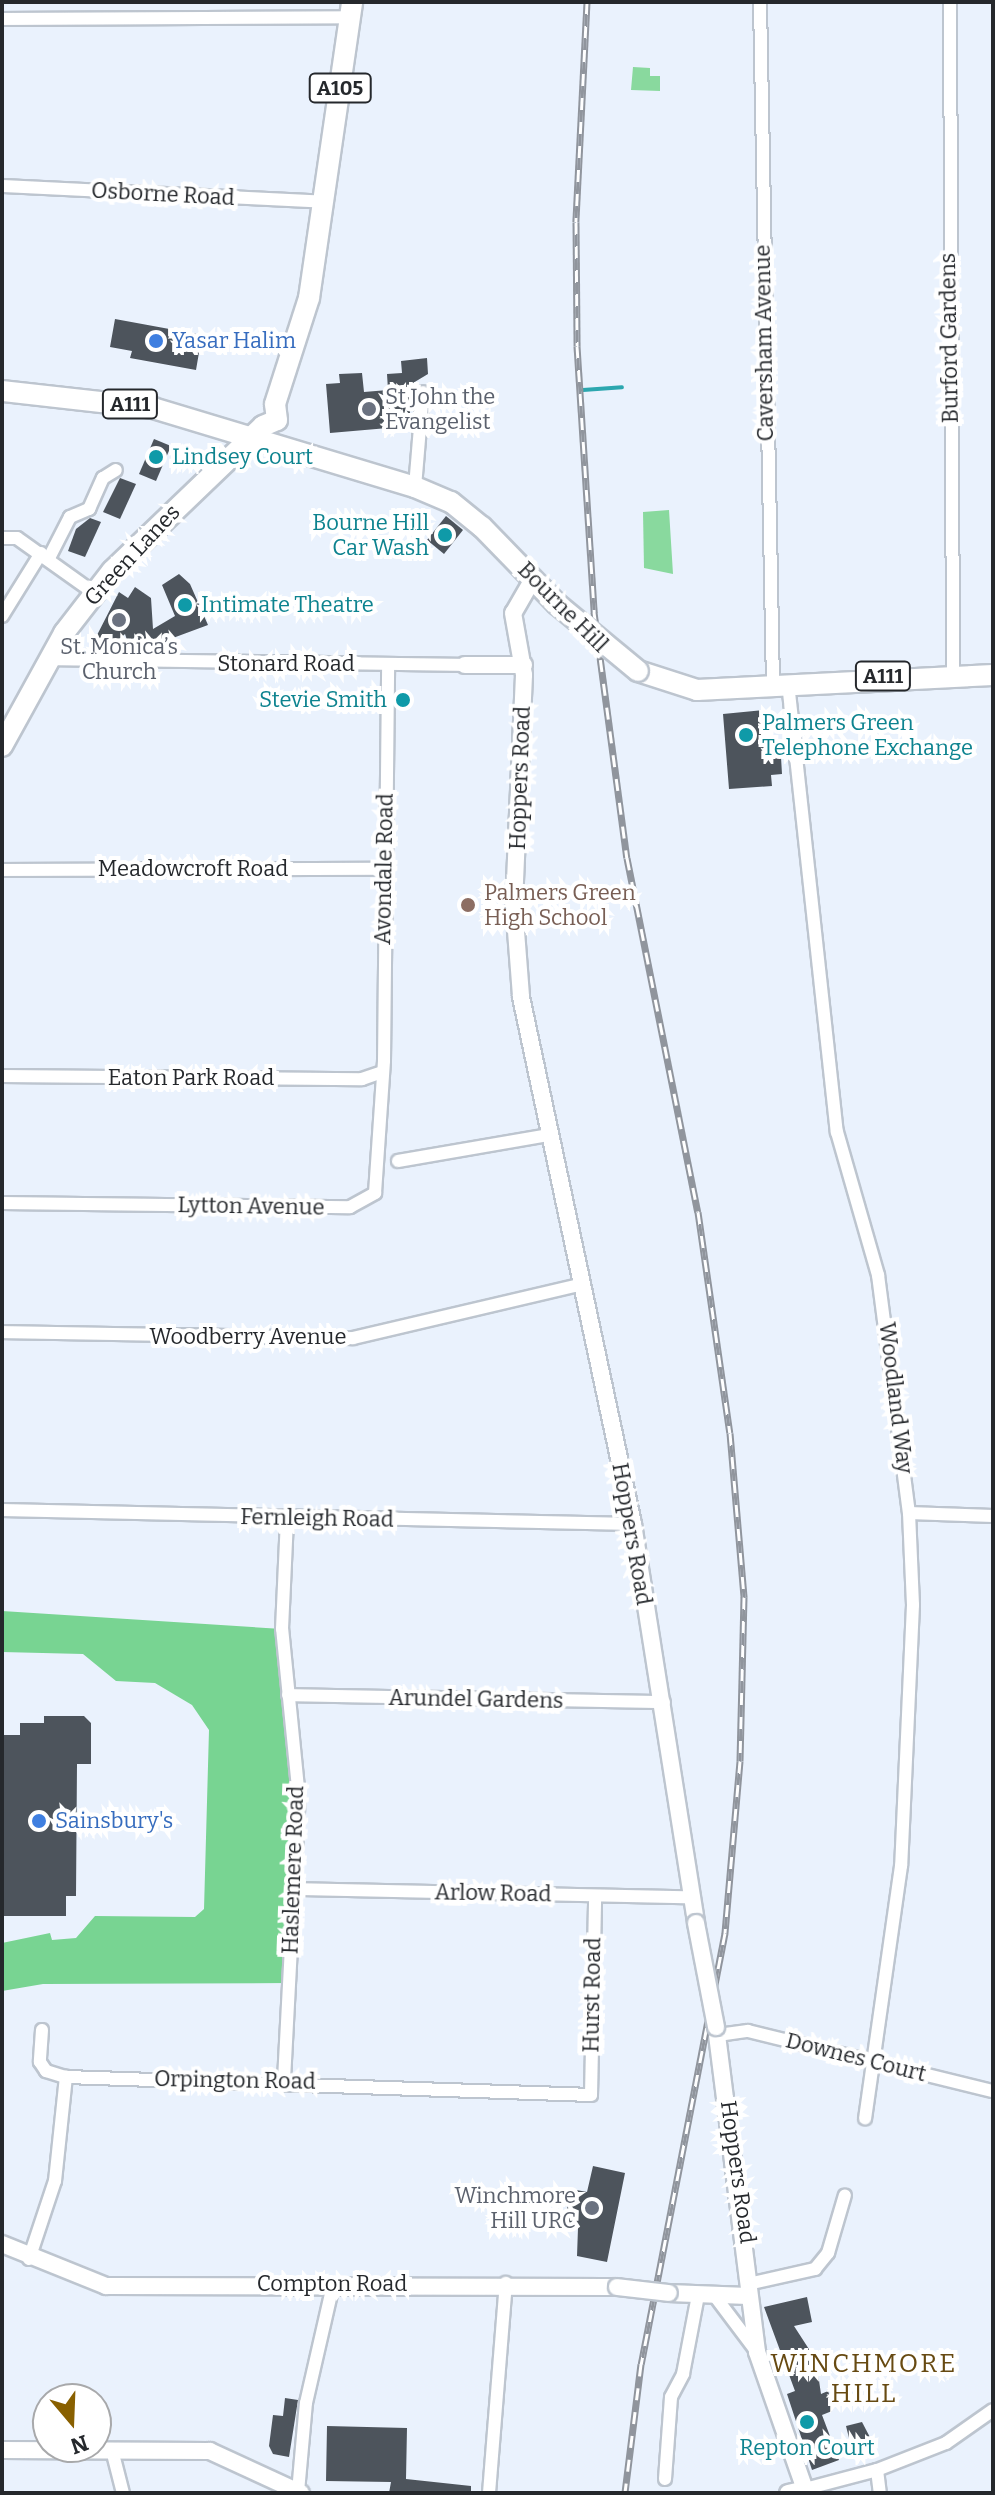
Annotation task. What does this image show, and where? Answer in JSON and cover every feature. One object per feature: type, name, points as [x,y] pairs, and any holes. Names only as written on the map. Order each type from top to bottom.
[{"type":"main road","name":"Green Lanes","points":[[2,746],[8,717],[94,593],[258,431],[261,413],[275,404],[303,324],[351,10]]},
{"type":"main road","name":"A111","points":[[2,391],[129,404],[258,431]]},
{"type":"main road","name":"Bourne Hill","points":[[258,431],[451,502],[557,604],[638,671],[697,690],[953,674],[993,675]]},
{"type":"street","name":"Caversham Avenue","points":[[760,2],[780,684]]},
{"type":"street","name":"Burford Gardens","points":[[950,2],[953,674]]},
{"type":"street","points":[[2,19],[275,18],[351,10]]},
{"type":"street","name":"Osborne Road","points":[[2,186],[324,202]]},
{"type":"street","points":[[415,487],[423,392]]},
{"type":"street","points":[[2,616],[70,517],[89,509],[103,478],[116,470]]},
{"type":"street","points":[[2,538],[17,538],[94,593]]},
{"type":"street","name":"Hoppers Road","points":[[533,579],[513,613],[524,665],[516,957],[548,1135],[584,1284],[633,1524],[664,1702],[691,1897],[717,2031],[757,2352],[800,2492]]},
{"type":"street","name":"Stonard Road","points":[[48,659],[524,665]]},
{"type":"street","name":"Avondale Road","points":[[379,1073],[383,869],[395,664]]},
{"type":"street","name":"Woodland Way","points":[[780,684],[837,1132],[883,1301],[909,1513],[913,1605],[901,1866],[865,2118]]},
{"type":"street","name":"Meadowcroft Road","points":[[2,870],[383,869]]},
{"type":"street","name":"Eaton Park Road","points":[[2,1076],[362,1079],[379,1073]]},
{"type":"street","name":"Lytton Avenue","points":[[2,1203],[359,1204],[377,1187],[379,1073]]},
{"type":"street","points":[[398,1161],[548,1135]]},
{"type":"street","name":"Woodberry Avenue","points":[[2,1332],[353,1338],[584,1284]]},
{"type":"street","name":"Fernleigh Road","points":[[2,1510],[633,1524]]},
{"type":"street","points":[[909,1513],[993,1516]]},
{"type":"street","name":"Haslemere Road","points":[[284,2080],[299,1798],[282,1629],[287,1518]]},
{"type":"street","name":"Arundel Gardens","points":[[288,1695],[664,1702]]},
{"type":"street","name":"Arlow Road","points":[[295,1889],[691,1897]]},
{"type":"street","name":"Hurst Road","points":[[591,2095],[595,1896]]},
{"type":"street","points":[[29,2259],[55,2181],[66,2077],[46,2071],[40,2062],[42,2030]]},
{"type":"street","name":"Downes Court","points":[[717,2031],[748,2031],[993,2091]]},
{"type":"street","name":"Orpington Road","points":[[66,2077],[284,2080],[591,2095]]},
{"type":"street","points":[[748,2290],[815,2269],[828,2253],[845,2195]]},
{"type":"street","name":"Compton Road","points":[[2,2244],[29,2259],[106,2286],[506,2283],[617,2287],[706,2295],[748,2290]]},
{"type":"street","points":[[489,2493],[506,2283]]},
{"type":"street","points":[[123,2493],[112,2450],[210,2451],[300,2492],[306,2403],[333,2285]]},
{"type":"street","points":[[706,2295],[757,2352]]},
{"type":"street","points":[[665,2479],[671,2397],[683,2374],[706,2295]]},
{"type":"street","points":[[800,2492],[877,2470],[946,2443],[993,2410]]},
{"type":"street","points":[[2,2450],[32,2450]]},
{"type":"street","points":[[877,2470],[880,2493]]},
{"type":"green space","points":[[633,67],[650,68],[650,76],[660,76],[660,91],[631,90]]},
{"type":"green space","points":[[669,510],[673,574],[644,568],[643,512]]},
{"type":"green space","points":[[2,1611],[282,1629],[296,1853],[289,1983],[43,1984],[2,1991],[2,1943],[50,1933],[52,1940],[76,1938],[95,1916],[195,1917],[204,1909],[209,1730],[192,1705],[155,1683],[116,1681],[83,1654],[2,1652]]},
{"type":"building","name":"Yasar Halim","points":[[115,319],[202,335],[196,370],[130,358],[132,351],[110,347]]},
{"type":"building","name":"St John the Evangelist","points":[[427,358],[428,374],[408,386],[411,426],[330,433],[326,384],[340,383],[339,374],[362,373],[364,392],[388,390],[387,374],[402,373],[401,361]]},
{"type":"building","name":"Lindsey Court","points":[[154,439],[171,446],[156,481],[139,474]]},
{"type":"building","name":"Lindsey Court","points":[[120,478],[136,484],[120,519],[103,512]]},
{"type":"building","name":"Bourne Hill Car Wash","points":[[446,516],[463,530],[444,554],[427,540]]},
{"type":"building","points":[[90,518],[101,522],[85,557],[68,551],[76,529]]},
{"type":"building","points":[[179,574],[190,584],[208,625],[154,645],[129,646],[125,634],[107,650],[94,641],[119,592],[128,598],[135,587],[151,598],[153,629],[175,616],[162,585]]},
{"type":"building","name":"Palmers Green Telephone Exchange","points":[[765,710],[769,758],[781,757],[782,774],[771,775],[772,786],[729,789],[723,714]]},
{"type":"building","name":"Sainsbury's","points":[[44,1716],[84,1716],[91,1723],[91,1764],[77,1764],[76,1896],[66,1896],[66,1916],[3,1916],[2,1735],[20,1735],[20,1723],[44,1723]]},
{"type":"building","name":"Winchmore Hill URC","points":[[593,2166],[625,2173],[607,2262],[577,2256],[578,2228],[564,2225],[571,2189],[587,2192]]},
{"type":"building","points":[[807,2297],[812,2322],[794,2326],[816,2360],[821,2394],[828,2391],[832,2411],[822,2415],[839,2460],[812,2470],[787,2394],[795,2391],[764,2307]]},
{"type":"building","points":[[285,2398],[298,2400],[289,2457],[273,2454],[269,2446],[273,2415],[283,2416]]},
{"type":"building","points":[[862,2422],[874,2445],[852,2450],[846,2426]]},
{"type":"building","points":[[327,2426],[407,2428],[406,2479],[471,2486],[471,2493],[389,2493],[391,2482],[326,2481]]},
{"type":"waterway","points":[[583,390],[622,387]]},
{"type":"railway","points":[[587,2],[576,222],[577,346],[594,612],[627,858],[698,1212],[730,1433],[744,1597],[740,1761],[725,1933],[641,2364],[625,2493]]},
{"type":"place","name":"Yasar Halim","points":[[156,341]]},
{"type":"place","name":"St John the Evangelist","points":[[369,409]]},
{"type":"place","name":"Lindsey Court","points":[[156,457]]},
{"type":"place","name":"Bourne Hill Car Wash","points":[[445,535]]},
{"type":"place","name":"Intimate Theatre","points":[[185,605]]},
{"type":"place","name":"St. Monica’s Church","points":[[119,620]]},
{"type":"place","name":"Stevie Smith","points":[[403,700]]},
{"type":"place","name":"Palmers Green Telephone Exchange","points":[[746,735]]},
{"type":"place","name":"Palmers Green High School","points":[[468,905]]},
{"type":"place","name":"Sainsbury's","points":[[39,1821]]},
{"type":"place","name":"Winchmore Hill URC","points":[[592,2208]]},
{"type":"place","name":"Repton Court","points":[[807,2422]]},
{"type":"district","name":"WINCHMORE HILL","points":[[864,2379]]}]
